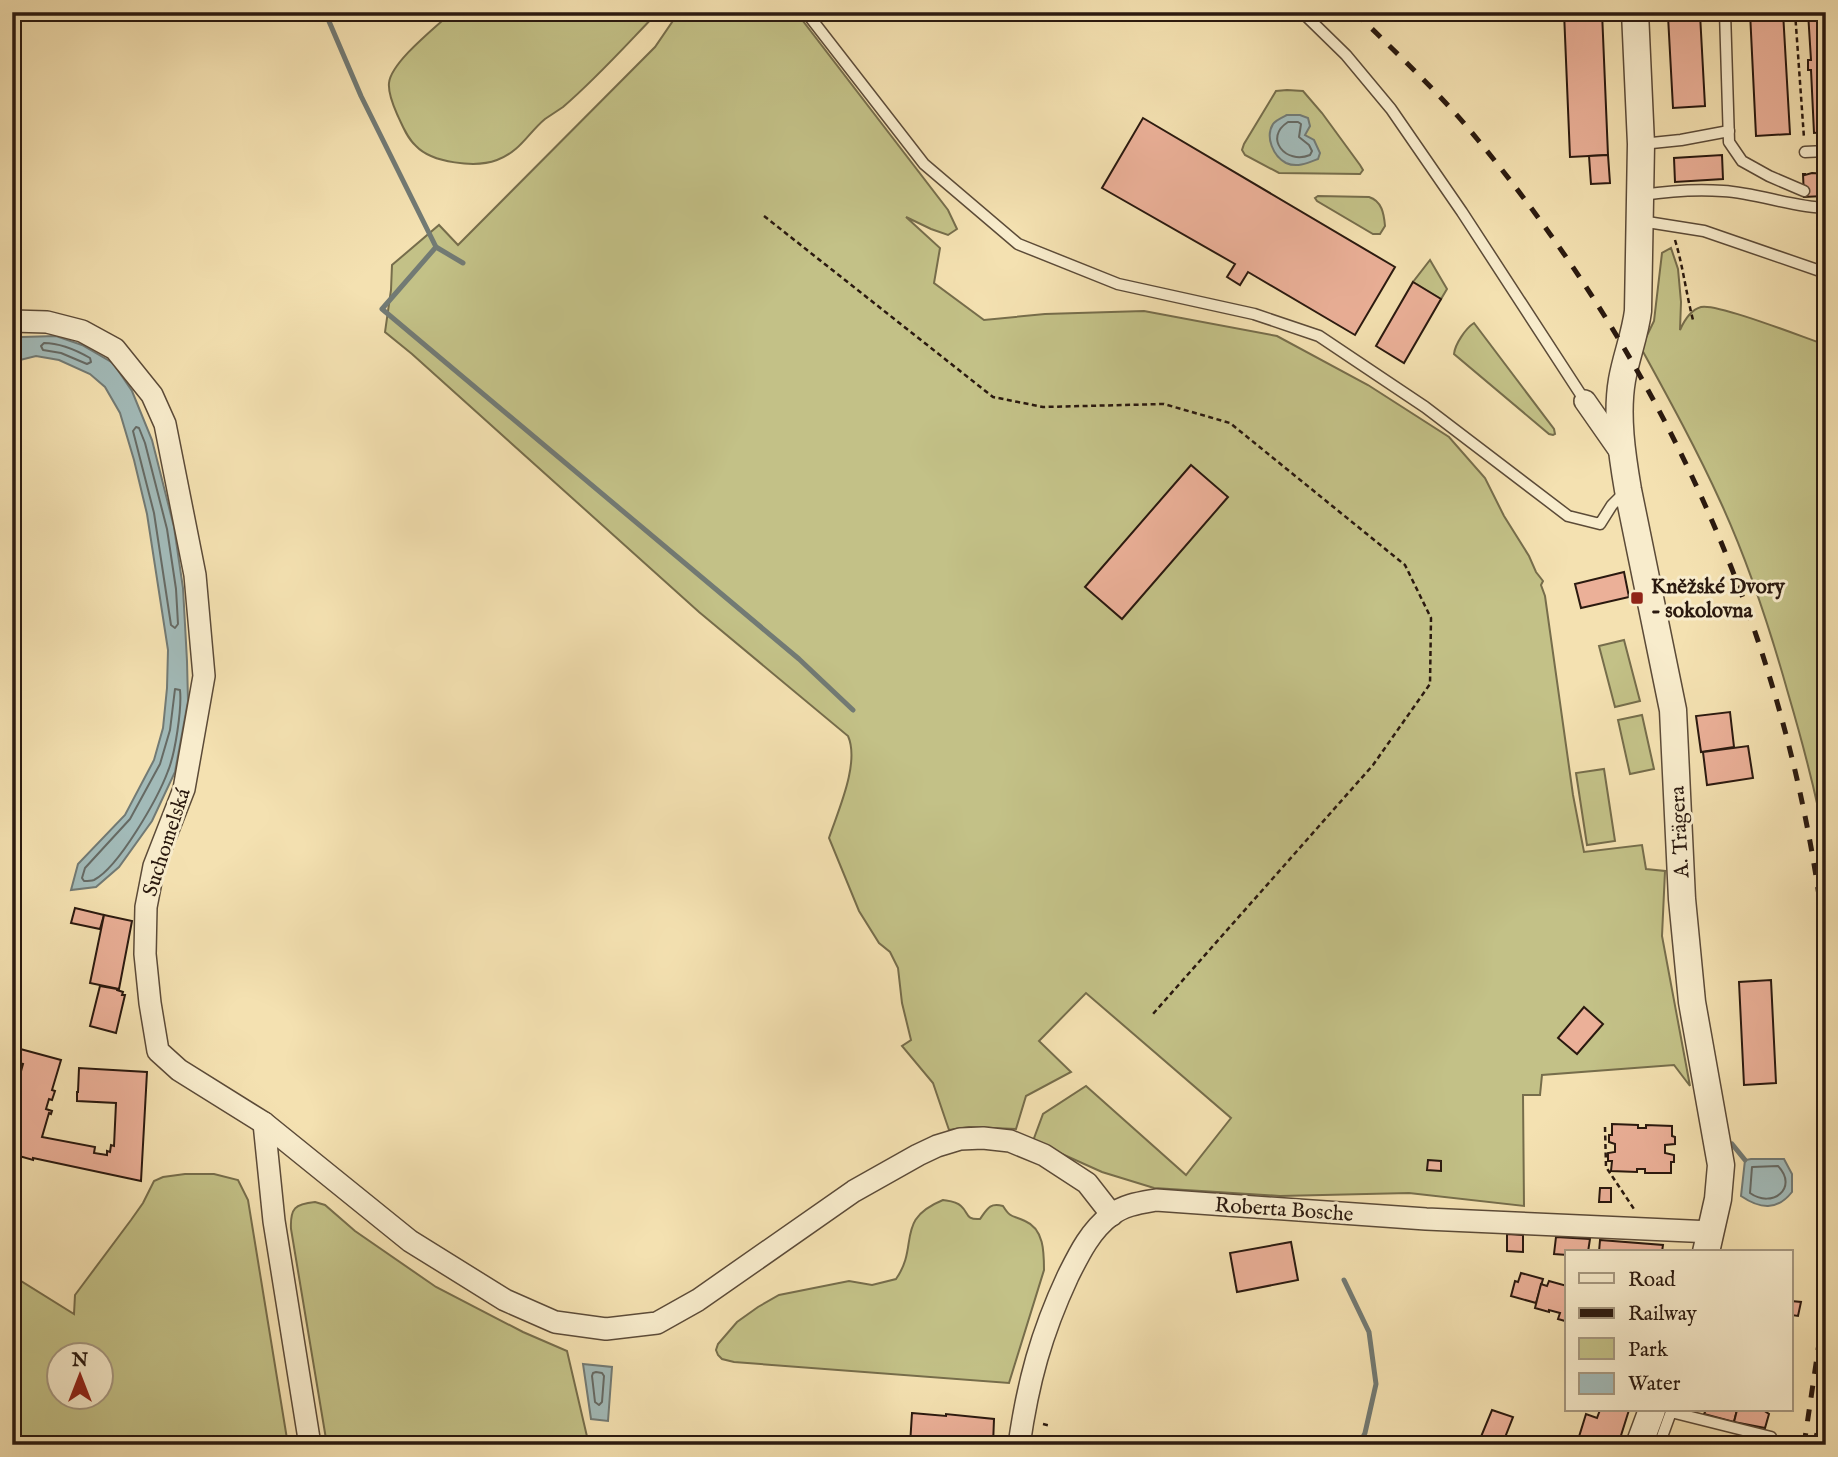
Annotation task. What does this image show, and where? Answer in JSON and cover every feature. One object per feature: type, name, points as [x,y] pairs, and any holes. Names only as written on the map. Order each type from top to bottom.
[{"type":"street","name":"A. Trägera","points":[[1635,12],[1641,144],[1638,311],[1622,382],[1620,412],[1628,489],[1673,710],[1682,899],[1692,1002],[1721,1165],[1718,1199],[1709,1242]]},
{"type":"street","name":"Suchomelská","points":[[12,321],[47,322],[82,331],[115,349],[152,395],[166,424],[195,575],[204,676],[184,789],[154,866],[146,907],[145,954],[158,1051],[179,1070],[264,1123],[410,1241],[505,1300],[555,1322],[606,1329],[657,1323],[698,1300],[854,1191],[918,1155],[960,1139],[1010,1141],[1044,1155],[1087,1183],[1112,1215]]},
{"type":"street","points":[[1585,401],[1623,456]]},
{"type":"street","points":[[264,1123],[274,1221],[310,1445]]},
{"type":"street","name":"Roberta Bosche","points":[[1019,1445],[1031,1375],[1055,1305],[1085,1244],[1097,1228],[1112,1215],[1133,1204],[1156,1200],[1426,1219],[1648,1229],[1709,1242]]},
{"type":"street","points":[[1639,1445],[1651,1412]]},
{"type":"lane","points":[[806,12],[924,164],[1018,244],[1118,284],[1254,314],[1319,336],[1425,407],[1568,516],[1600,524],[1612,505],[1628,489]]},
{"type":"lane","points":[[1302,12],[1346,55],[1391,110],[1462,212],[1585,401]]},
{"type":"lane","points":[[1725,12],[1729,142],[1742,161],[1804,191]]},
{"type":"lane","points":[[1641,144],[1729,131]]},
{"type":"lane","points":[[1805,152],[1826,151]]},
{"type":"lane","points":[[1641,208],[1675,191],[1724,191],[1826,208]]},
{"type":"lane","points":[[1641,208],[1670,227],[1704,230],[1826,273]]},
{"type":"lane","points":[[1659,1445],[1671,1412],[1771,1437]]},
{"type":"path","points":[[1795,12],[1805,152]]},
{"type":"path","points":[[764,216],[993,397],[1043,407],[1164,404],[1230,423],[1405,565],[1431,618],[1430,684],[1373,765],[1152,1015]]},
{"type":"path","points":[[1670,227],[1681,259],[1693,320]]},
{"type":"path","points":[[1605,1127],[1606,1167],[1648,1229]]},
{"type":"green space","points":[[452,12],[658,12],[612,61],[563,107],[539,124],[518,147],[497,160],[466,164],[443,160],[423,152],[416,146],[403,127],[389,91],[389,83],[397,65]]},
{"type":"green space","points":[[679,12],[796,12],[948,210],[957,229],[948,235],[906,217],[940,248],[934,283],[984,320],[1045,314],[1144,311],[1277,336],[1368,385],[1449,437],[1485,478],[1543,581],[1541,585],[1545,596],[1573,795],[1584,852],[1642,845],[1646,869],[1665,871],[1662,936],[1690,1086],[1674,1065],[1542,1075],[1540,1095],[1523,1095],[1524,1206],[1409,1193],[1280,1196],[1154,1188],[1102,1172],[1033,1141],[1043,1114],[1086,1086],[1186,1175],[1231,1118],[1086,993],[1039,1041],[1071,1072],[1026,1096],[1016,1129],[969,1127],[949,1130],[933,1083],[902,1046],[911,1040],[902,1003],[898,968],[890,952],[879,943],[859,911],[829,838],[850,773],[851,747],[848,736],[699,612],[385,332],[392,265],[439,225],[458,245],[655,47]]},
{"type":"green space","points":[[1276,91],[1303,91],[1360,165],[1363,170],[1360,174],[1279,173],[1245,155],[1242,150],[1244,144]]},
{"type":"green space","points":[[1369,197],[1382,208],[1385,226],[1380,234],[1373,234],[1317,201],[1315,198]]},
{"type":"green space","points":[[1671,248],[1678,269],[1680,330],[1694,311],[1701,307],[1710,307],[1742,315],[1826,345],[1826,848],[1799,731],[1750,573],[1712,483],[1641,348],[1654,321],[1662,253]]},
{"type":"green space","points":[[1430,260],[1447,289],[1441,299],[1413,282]]},
{"type":"green space","points":[[1474,323],[1554,429],[1555,434],[1549,434],[1454,354],[1461,337]]},
{"type":"green space","points":[[1624,640],[1640,701],[1615,707],[1599,646]]},
{"type":"green space","points":[[1642,715],[1654,769],[1630,774],[1618,720]]},
{"type":"green space","points":[[1604,769],[1615,841],[1587,845],[1576,773]]},
{"type":"green space","points":[[185,1174],[214,1174],[238,1180],[248,1200],[288,1445],[12,1445],[12,1308],[16,1278],[74,1314],[75,1295],[143,1203],[154,1181]]},
{"type":"green space","points":[[943,1200],[957,1203],[975,1219],[980,1219],[992,1206],[1003,1206],[1010,1215],[1031,1225],[1039,1235],[1044,1270],[1009,1383],[734,1362],[718,1355],[718,1344],[737,1322],[779,1295],[849,1281],[872,1285],[896,1279],[903,1267],[910,1234],[918,1216]]},
{"type":"green space","points":[[315,1202],[325,1205],[355,1231],[436,1287],[523,1332],[567,1351],[589,1445],[327,1445],[291,1229],[295,1208]]},
{"type":"water","points":[[1287,115],[1308,118],[1310,126],[1305,135],[1314,140],[1320,153],[1318,159],[1294,165],[1277,156],[1270,140],[1271,129],[1274,123]]},
{"type":"water","points":[[56,336],[82,345],[113,363],[132,391],[152,440],[174,527],[183,588],[187,661],[188,701],[175,772],[152,821],[119,867],[96,887],[71,890],[78,864],[125,815],[154,760],[163,728],[168,650],[147,514],[120,413],[105,387],[90,374],[59,360],[36,356],[12,362],[12,339]]},
{"type":"water","points":[[1784,1159],[1792,1174],[1792,1192],[1780,1202],[1768,1206],[1755,1204],[1741,1196],[1745,1160]]},
{"type":"water","points":[[583,1364],[612,1367],[608,1421],[591,1419]]},
{"type":"building","points":[[1564,12],[1602,12],[1608,155],[1570,157]]},
{"type":"building","points":[[1750,12],[1783,12],[1790,134],[1756,136]]},
{"type":"building","points":[[1808,12],[1826,12],[1826,132],[1814,133],[1811,70],[1808,70],[1808,60],[1811,60]]},
{"type":"building","points":[[1700,14],[1705,106],[1673,108],[1668,16]]},
{"type":"building","points":[[1143,118],[1395,267],[1355,335],[1248,272],[1240,285],[1227,277],[1235,264],[1102,188]]},
{"type":"building","points":[[1608,155],[1610,183],[1591,184],[1589,156]]},
{"type":"building","points":[[1722,155],[1723,179],[1675,182],[1674,158]]},
{"type":"building","points":[[1803,174],[1826,174],[1826,195],[1804,197]]},
{"type":"building","points":[[1413,282],[1441,299],[1404,363],[1376,346]]},
{"type":"building","points":[[1191,465],[1228,497],[1122,619],[1085,587]]},
{"type":"building","points":[[1624,572],[1629,597],[1581,608],[1575,584]]},
{"type":"building","points":[[1730,712],[1734,747],[1701,752],[1696,716]]},
{"type":"building","points":[[1748,746],[1753,778],[1707,785],[1703,752]]},
{"type":"building","points":[[75,908],[104,915],[100,929],[71,923]]},
{"type":"building","points":[[104,915],[132,921],[119,989],[90,983]]},
{"type":"building","points":[[1771,980],[1776,1083],[1744,1085],[1739,982]]},
{"type":"building","points":[[100,986],[117,989],[125,995],[116,1033],[90,1026]]},
{"type":"building","points":[[1584,1007],[1603,1024],[1577,1054],[1558,1038]]},
{"type":"building","points":[[13,1047],[61,1060],[52,1090],[55,1091],[46,1109],[52,1111],[42,1137],[95,1147],[94,1153],[107,1155],[111,1145],[114,1146],[116,1103],[77,1101],[79,1068],[147,1072],[141,1181],[12,1154],[12,1092],[15,1093],[23,1064],[12,1061]]},
{"type":"building","points":[[1612,1124],[1638,1125],[1638,1128],[1646,1128],[1646,1125],[1672,1126],[1675,1144],[1665,1145],[1665,1153],[1674,1155],[1671,1173],[1645,1173],[1645,1169],[1637,1169],[1637,1172],[1611,1171],[1612,1161],[1608,1161],[1608,1153],[1615,1152],[1615,1144],[1609,1142]]},
{"type":"building","points":[[1428,1160],[1441,1161],[1441,1171],[1427,1170]]},
{"type":"building","points":[[1600,1188],[1611,1188],[1611,1202],[1599,1202]]},
{"type":"building","points":[[1507,1234],[1523,1235],[1523,1252],[1507,1251]]},
{"type":"building","points":[[1556,1237],[1590,1239],[1588,1250],[1565,1250],[1565,1255],[1554,1254]]},
{"type":"building","points":[[1600,1240],[1663,1245],[1662,1250],[1599,1250]]},
{"type":"building","points":[[1291,1242],[1298,1280],[1237,1292],[1230,1253]]},
{"type":"building","points":[[1521,1273],[1543,1279],[1536,1303],[1511,1296],[1515,1281],[1518,1282]]},
{"type":"building","points":[[1549,1281],[1565,1285],[1565,1321],[1558,1319],[1560,1313],[1535,1308],[1541,1284],[1547,1286]]},
{"type":"building","points":[[1792,1301],[1801,1302],[1798,1316],[1792,1315]]},
{"type":"building","points":[[1492,1410],[1513,1417],[1502,1445],[1491,1445],[1480,1439]]},
{"type":"building","points":[[1599,1412],[1628,1412],[1618,1445],[1592,1445],[1578,1440],[1586,1414],[1597,1418]]},
{"type":"building","points":[[1705,1412],[1736,1412],[1734,1422],[1704,1414]]},
{"type":"building","points":[[1736,1412],[1769,1414],[1765,1428],[1734,1422]]},
{"type":"building","points":[[912,1413],[994,1419],[993,1445],[910,1445]]},
{"type":"waterway","points":[[325,12],[361,96],[436,247],[382,309],[799,659],[853,710]]},
{"type":"waterway","points":[[436,247],[463,263]]},
{"type":"waterway","points":[[1732,1144],[1745,1160]]},
{"type":"waterway","points":[[1344,1280],[1369,1332],[1376,1384],[1365,1433],[1359,1445]]},
{"type":"railway","points":[[1355,12],[1449,106],[1547,229],[1609,323],[1664,420],[1712,520],[1752,623],[1785,730],[1809,839],[1826,950]]},
{"type":"railway","points":[[1804,1445],[1826,1296]]},
{"type":"railway","points":[[1814,1445],[1826,1399]]},
{"type":"place","name":"Kněžské Dvory - sokolovna","points":[[1637,598]]}]
